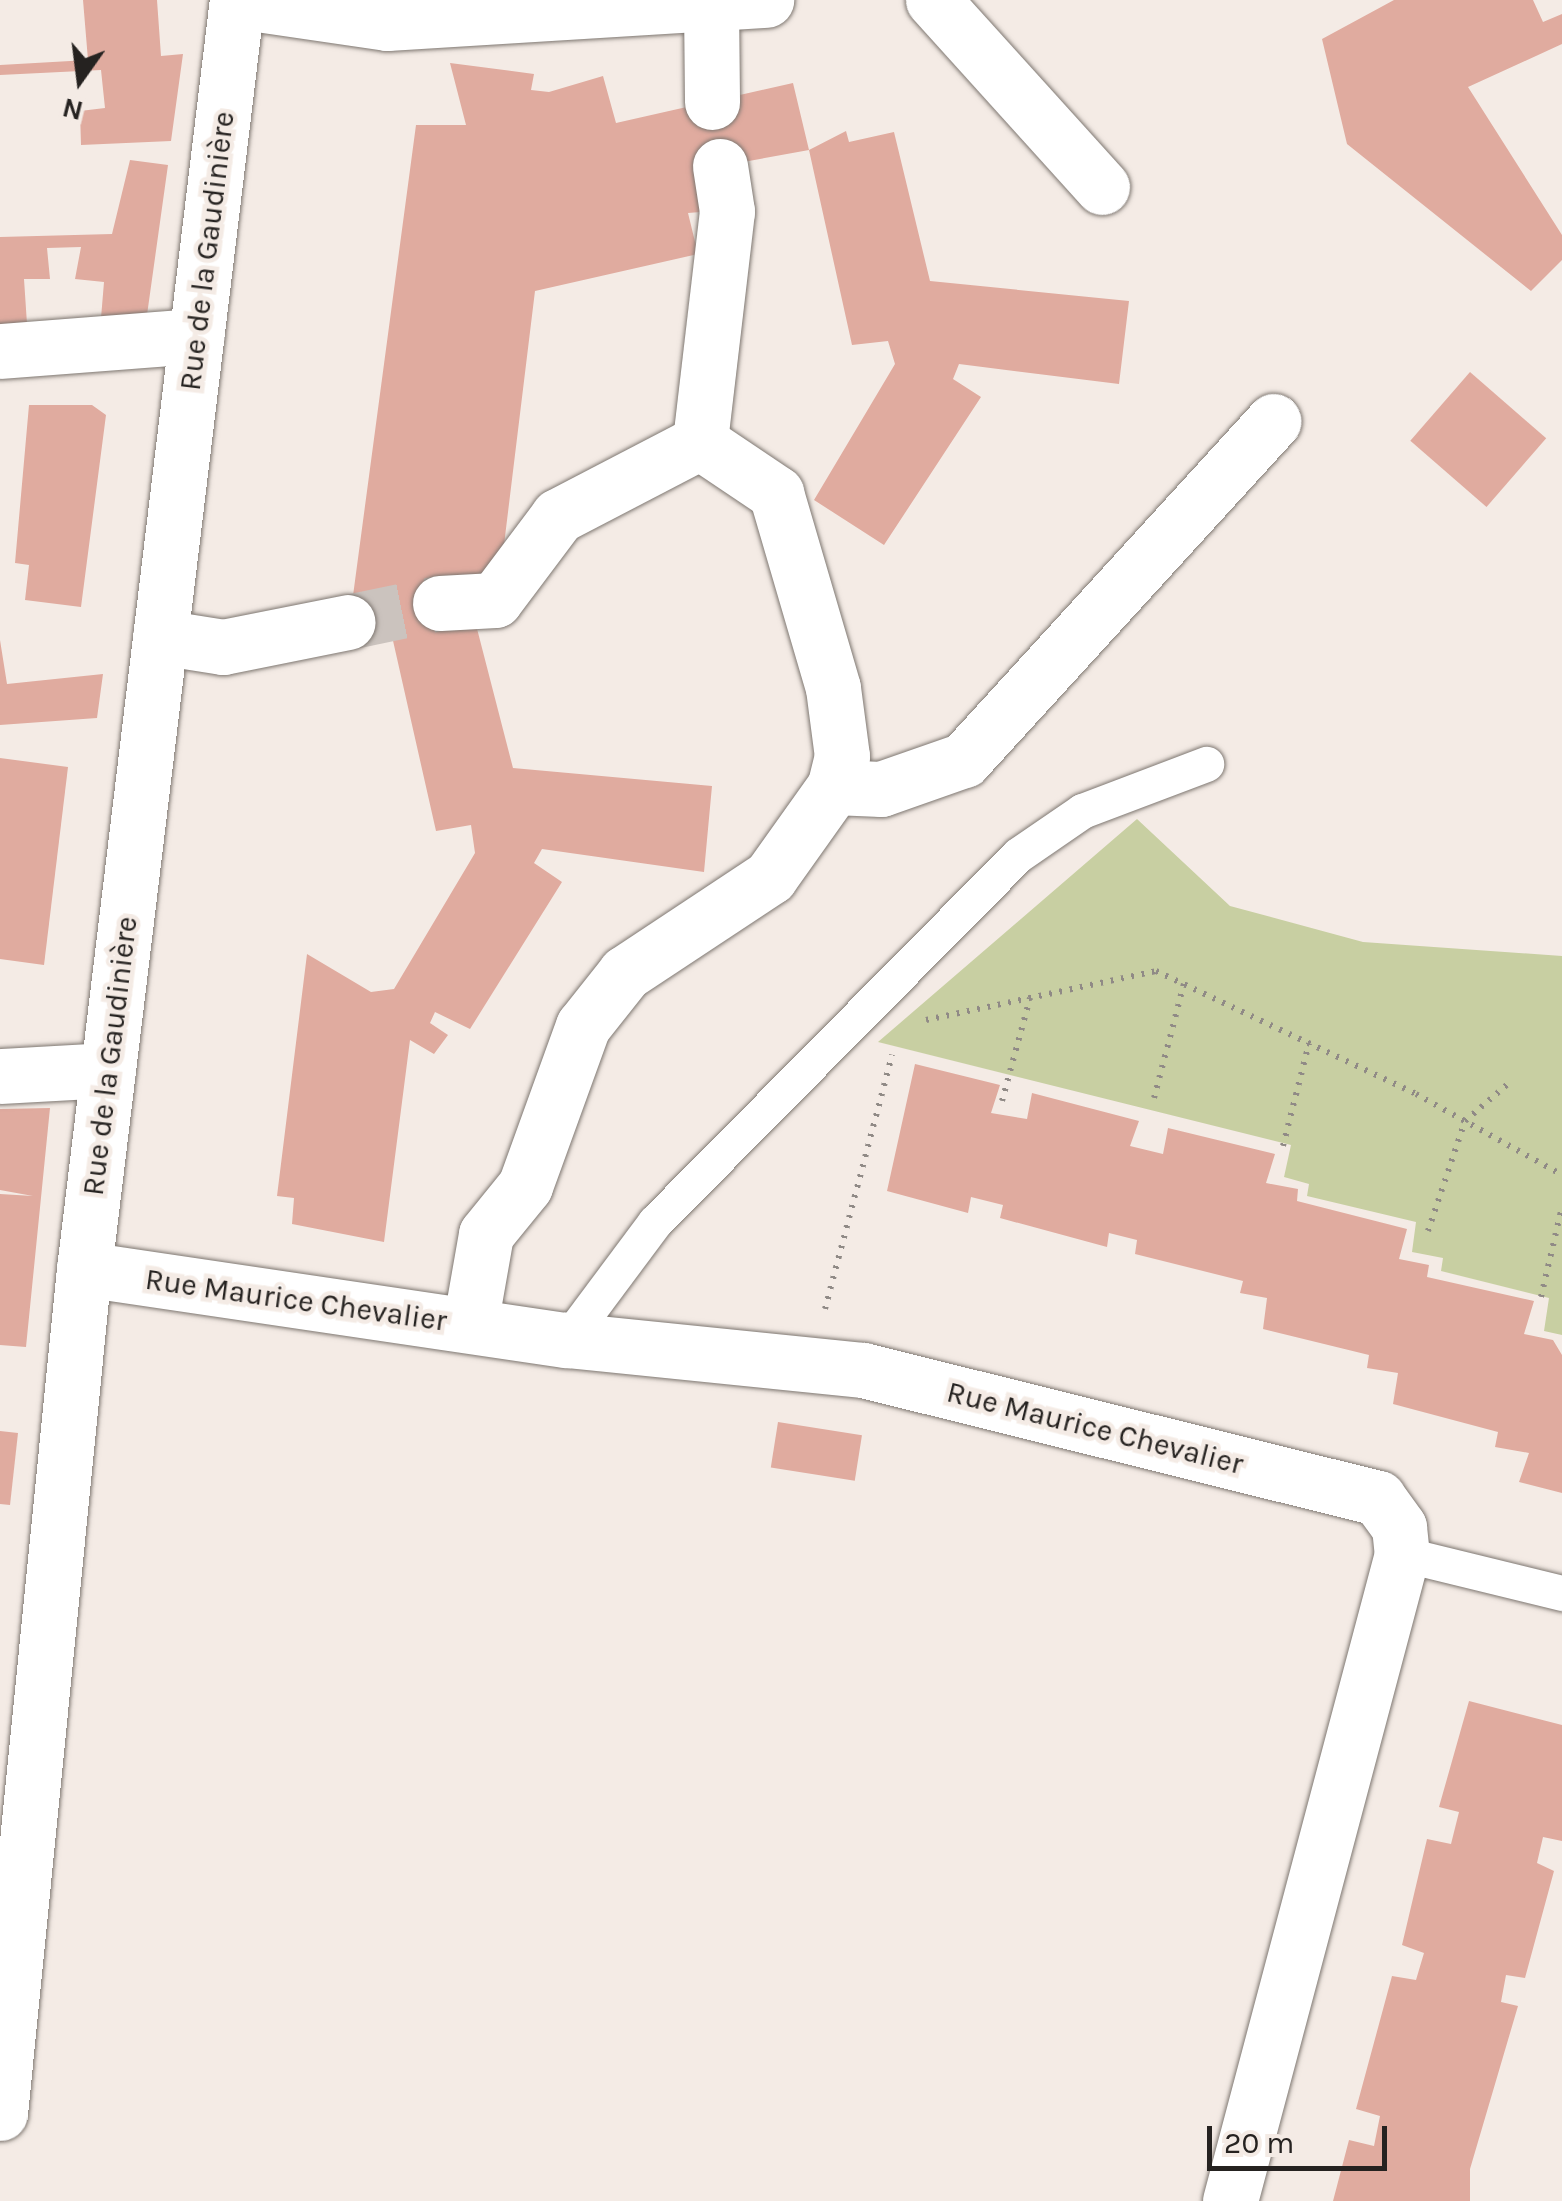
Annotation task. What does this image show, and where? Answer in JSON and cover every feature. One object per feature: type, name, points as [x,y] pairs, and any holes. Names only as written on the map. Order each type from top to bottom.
[{"type":"street","points":[[237,0],[387,23],[766,0]]},
{"type":"street","name":"Rue de la Gaudinière","points":[[0,2113],[84,1269],[237,0]]},
{"type":"street","points":[[933,0],[1102,187]]},
{"type":"street","points":[[711,4],[712,102]]},
{"type":"street","points":[[700,442],[726,211],[720,166]]},
{"type":"street","points":[[0,351],[196,336]]},
{"type":"street","points":[[834,786],[881,789],[964,760],[1274,422]]},
{"type":"street","points":[[440,603],[495,600],[558,516],[700,442]]},
{"type":"street","points":[[470,1326],[486,1234],[525,1186],[583,1026],[655,949],[770,877],[834,786],[842,756],[832,688],[776,493],[700,442]]},
{"type":"street","points":[[160,637],[224,646],[348,622]]},
{"type":"street","points":[[0,1076],[108,1070]]},
{"type":"street","name":"Rue Maurice Chevalier","points":[[84,1269],[566,1340],[810,1363],[1378,1498],[1399,1527],[1402,1554]]},
{"type":"street","points":[[1230,2201],[1402,1554]]},
{"type":"lane","points":[[566,1340],[656,1222],[1018,855],[1082,812],[1206,764]]},
{"type":"lane","points":[[1402,1554],[1562,1592]]},
{"type":"path","points":[[918,1022],[1156,971],[1466,1121],[1562,1175]]},
{"type":"path","points":[[1154,1098],[1184,984]]},
{"type":"path","points":[[1002,1101],[1030,998]]},
{"type":"path","points":[[1282,1146],[1309,1043]]},
{"type":"path","points":[[810,1363],[894,1045]]},
{"type":"path","points":[[1428,1231],[1466,1121],[1509,1083]]},
{"type":"path","points":[[1541,1297],[1562,1207]]},
{"type":"green space","points":[[1137,819],[1230,906],[1363,942],[1562,956],[1562,1335],[1544,1331],[1549,1298],[1441,1271],[1443,1258],[1412,1252],[1416,1222],[1307,1196],[1309,1184],[1284,1177],[1291,1145],[878,1042]]},
{"type":"building","points":[[83,0],[157,0],[161,56],[183,54],[171,141],[81,145],[80,111],[105,108],[101,70],[0,75],[0,65],[88,60]]},
{"type":"building","points":[[1394,0],[1533,0],[1543,22],[1562,14],[1562,44],[1468,87],[1562,235],[1562,260],[1531,291],[1347,144],[1322,39]]},
{"type":"building","points":[[450,63],[534,74],[531,90],[549,92],[603,76],[616,123],[793,83],[809,150],[705,169],[713,211],[688,213],[698,254],[535,291],[498,594],[474,617],[513,768],[712,786],[704,872],[542,849],[534,863],[562,882],[470,1029],[435,1012],[430,1023],[448,1035],[434,1054],[410,1040],[384,1242],[292,1224],[294,1198],[277,1196],[307,954],[371,992],[394,989],[475,853],[471,825],[436,831],[389,623],[348,633],[416,125],[466,125]]},
{"type":"building","points":[[846,131],[849,142],[894,132],[930,281],[1129,301],[1119,384],[959,364],[953,379],[981,397],[884,545],[814,500],[895,364],[888,341],[852,345],[809,150]]},
{"type":"building","points":[[130,160],[168,165],[147,315],[101,318],[104,282],[75,279],[81,247],[47,248],[50,279],[24,279],[27,324],[0,326],[0,237],[112,234]]},
{"type":"building","points":[[1470,372],[1546,438],[1487,507],[1410,441]]},
{"type":"building","points":[[29,405],[92,405],[106,415],[81,607],[25,600],[29,565],[15,563]]},
{"type":"building","points":[[0,640],[7,684],[103,674],[97,718],[0,725]]},
{"type":"building","points":[[0,758],[68,767],[44,965],[0,959]]},
{"type":"building","points":[[915,1064],[1000,1085],[991,1113],[1027,1119],[1032,1093],[1139,1121],[1130,1146],[1163,1154],[1168,1128],[1275,1154],[1266,1183],[1298,1189],[1297,1201],[1407,1229],[1399,1259],[1429,1265],[1427,1277],[1534,1301],[1524,1334],[1553,1340],[1562,1355],[1562,1493],[1519,1482],[1529,1453],[1495,1447],[1498,1432],[1393,1404],[1398,1373],[1367,1368],[1369,1355],[1263,1329],[1267,1298],[1240,1293],[1243,1281],[1135,1254],[1137,1240],[1109,1233],[1107,1247],[1000,1218],[1003,1205],[971,1197],[968,1213],[887,1191]]},
{"type":"building","points":[[50,1108],[26,1347],[0,1345],[0,1194],[33,1196],[0,1190],[0,1109]]},
{"type":"building","points":[[778,1422],[862,1435],[855,1481],[771,1467]]},
{"type":"building","points":[[0,1431],[18,1433],[10,1505],[0,1504]]},
{"type":"building","points":[[1469,1701],[1562,1725],[1562,1841],[1543,1837],[1537,1863],[1554,1871],[1525,1978],[1506,1975],[1501,2002],[1518,2006],[1470,2169],[1470,2201],[1333,2201],[1349,2140],[1374,2146],[1380,2116],[1356,2109],[1392,1976],[1416,1980],[1424,1953],[1402,1945],[1427,1839],[1451,1844],[1459,1812],[1439,1807]]},
{"type":"tunnel","points":[[348,622],[440,603]]}]
